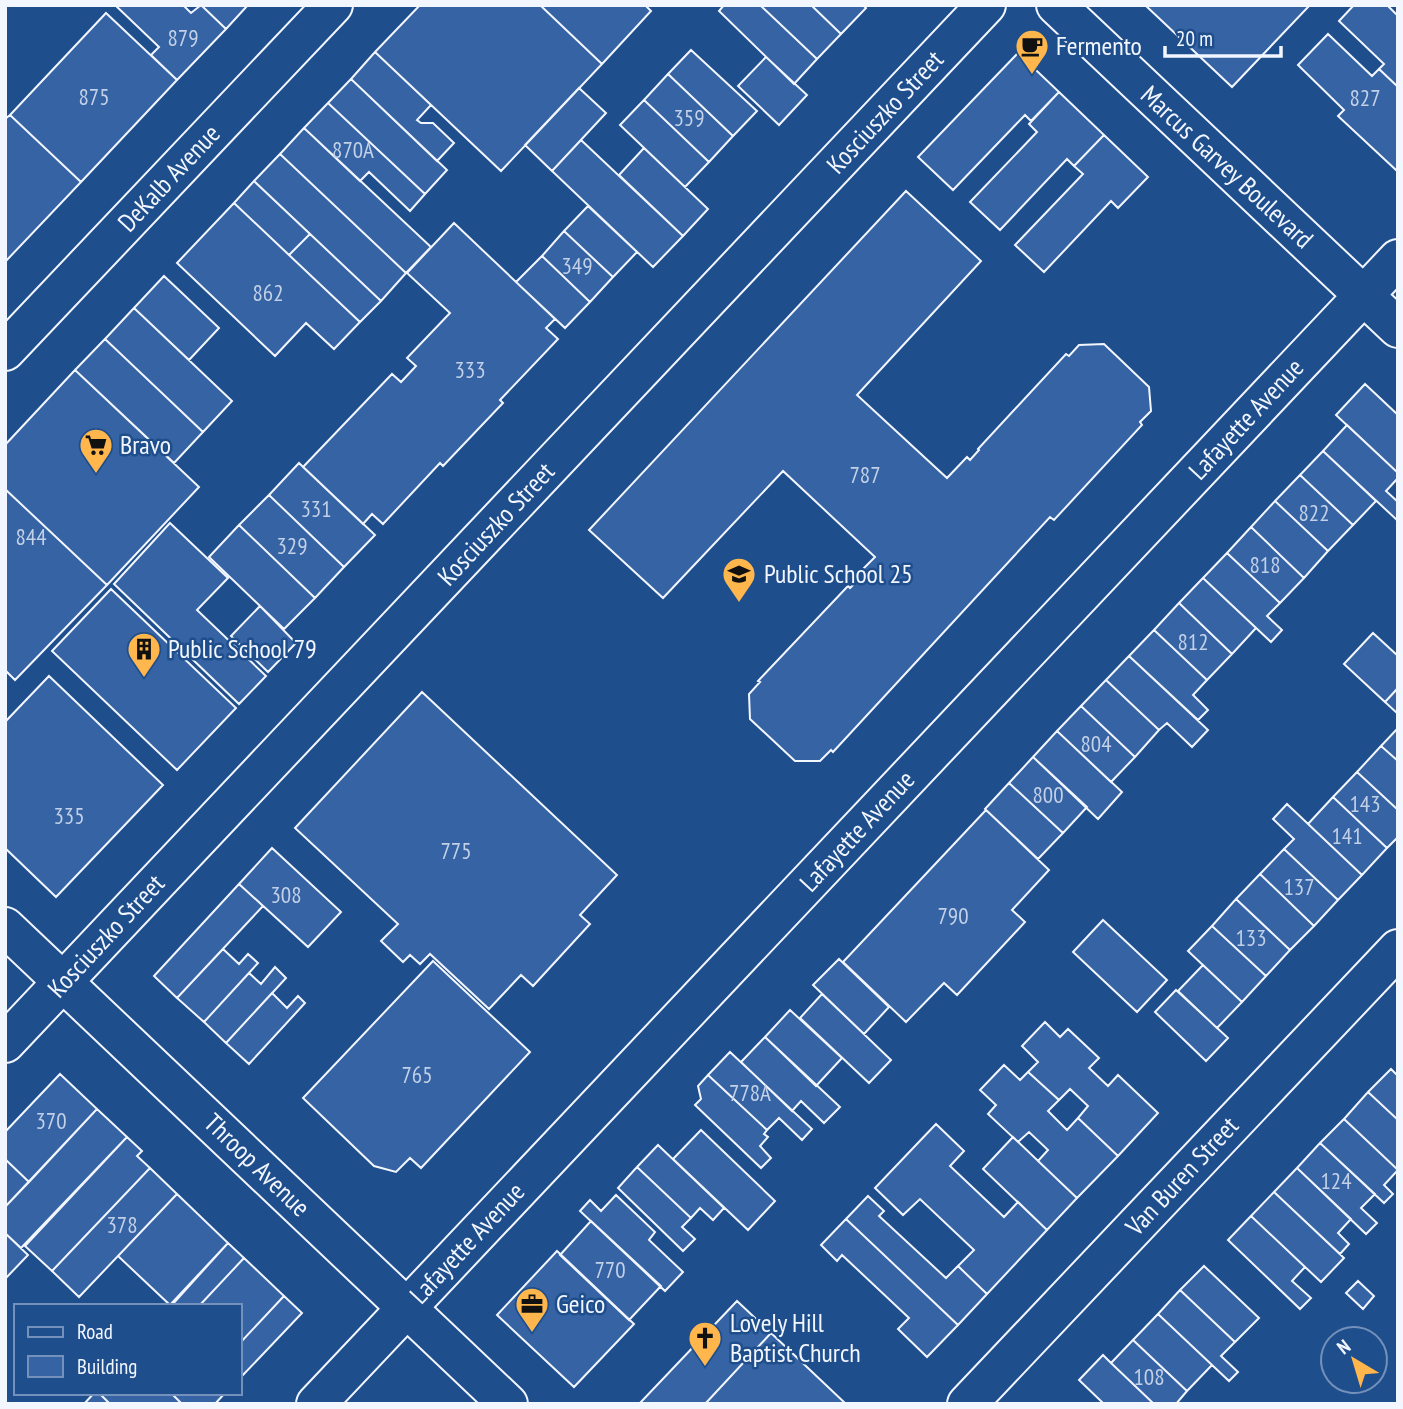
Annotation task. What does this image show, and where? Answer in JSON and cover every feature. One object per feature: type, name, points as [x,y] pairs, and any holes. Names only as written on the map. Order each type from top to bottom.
[{"type":"street","name":"DeKalb Avenue","points":[[5,351],[333,5]]},
{"type":"street","name":"Kosciuszko Street","points":[[5,1043],[986,5]]},
{"type":"street","name":"Marcus Garvey Boulevard","points":[[1056,5],[1398,328]]},
{"type":"street","name":"Lafayette Avenue","points":[[316,1404],[1398,258]]},
{"type":"street","name":"Throop Avenue","points":[[5,927],[508,1404]]},
{"type":"street","name":"Van Buren Street","points":[[967,1404],[1398,949]]},
{"type":"building","points":[[115,5],[183,5],[191,13],[201,5],[226,29],[177,80],[151,55],[159,47]]},
{"type":"building","points":[[201,5],[248,5],[226,29]]},
{"type":"building","points":[[420,5],[540,5],[602,64],[501,171],[375,52]]},
{"type":"building","points":[[540,5],[645,5],[651,11],[602,64]]},
{"type":"building","points":[[724,5],[760,5],[817,59],[794,84],[719,11]]},
{"type":"building","points":[[760,5],[811,5],[841,34],[817,59]]},
{"type":"building","points":[[811,5],[863,5],[866,8],[841,34]]},
{"type":"building","points":[[1145,5],[1310,5],[1232,87]]},
{"type":"building","points":[[1354,5],[1387,5],[1398,16],[1398,87],[1379,69],[1384,64],[1339,21]]},
{"type":"building","points":[[106,13],[177,80],[81,182],[10,115]]},
{"type":"building","points":[[1328,34],[1372,76],[1379,69],[1398,87],[1398,169],[1338,116],[1344,110],[1298,65]]},
{"type":"building","points":[[691,50],[757,111],[733,136],[668,74]]},
{"type":"building","points":[[375,52],[431,105],[417,120],[421,123],[433,123],[454,143],[437,161],[351,79]]},
{"type":"building","points":[[1018,53],[1059,92],[1031,121],[1025,115],[953,190],[918,157]]},
{"type":"building","points":[[766,57],[807,95],[779,125],[738,86]]},
{"type":"building","points":[[668,74],[733,136],[709,162],[644,100]]},
{"type":"building","points":[[351,79],[447,170],[425,194],[328,103]]},
{"type":"building","points":[[579,88],[606,113],[552,171],[525,145]]},
{"type":"building","points":[[1059,92],[1104,135],[1074,166],[1067,159],[1000,230],[970,202],[1037,132],[1029,124]]},
{"type":"building","points":[[644,100],[709,162],[685,187],[620,125]]},
{"type":"building","points":[[328,103],[425,194],[410,211],[369,172],[360,181],[304,128]]},
{"type":"building","points":[[10,115],[81,182],[5,262],[5,119]]},
{"type":"building","points":[[304,128],[431,247],[406,273],[280,154]]},
{"type":"building","points":[[1104,135],[1148,177],[1118,208],[1111,201],[1044,272],[1015,245],[1083,174],[1074,166]]},
{"type":"building","points":[[581,140],[683,236],[653,267],[552,171]]},
{"type":"building","points":[[644,148],[708,209],[683,236],[619,175]]},
{"type":"building","points":[[280,154],[406,273],[381,301],[254,181]]},
{"type":"building","points":[[254,181],[310,234],[289,255],[234,203]]},
{"type":"building","points":[[906,191],[981,261],[857,395],[947,478],[967,457],[970,460],[1066,354],[1069,356],[1079,345],[1104,344],[1149,387],[1151,411],[1140,422],[1142,425],[1054,520],[1050,517],[833,752],[831,750],[820,761],[795,761],[750,719],[749,694],[760,682],[758,681],[848,586],[850,588],[859,579],[856,576],[875,557],[783,471],[663,598],[589,530]]},
{"type":"building","points":[[234,203],[360,322],[334,349],[306,323],[275,356],[177,263]]},
{"type":"building","points":[[588,206],[637,252],[613,277],[564,231]]},
{"type":"building","points":[[454,223],[555,319],[546,328],[558,339],[500,400],[503,403],[443,466],[440,463],[383,524],[372,514],[363,524],[303,467],[392,374],[401,382],[416,366],[407,358],[450,313],[407,273]]},
{"type":"building","points":[[564,231],[613,277],[590,302],[542,256]]},
{"type":"building","points":[[310,234],[381,301],[360,322],[289,255]]},
{"type":"building","points":[[542,256],[590,302],[565,328],[516,282]]},
{"type":"building","points":[[164,276],[219,328],[189,360],[134,308]]},
{"type":"building","points":[[134,308],[232,401],[203,432],[105,339]]},
{"type":"building","points":[[105,339],[203,432],[174,463],[75,370]]},
{"type":"building","name":"Bravo","points":[[75,370],[199,487],[107,585],[5,489],[5,445]]},
{"type":"building","points":[[1365,384],[1398,415],[1398,473],[1336,415]]},
{"type":"building","points":[[1347,425],[1398,473],[1398,478],[1386,491],[1398,502],[1398,521],[1323,451]]},
{"type":"building","points":[[1323,451],[1376,501],[1353,525],[1300,475]]},
{"type":"building","points":[[299,463],[375,535],[344,567],[269,495]]},
{"type":"building","points":[[1300,475],[1353,525],[1328,551],[1275,501]]},
{"type":"building","points":[[5,489],[107,585],[15,680],[5,670]]},
{"type":"building","points":[[269,495],[344,567],[315,598],[239,525]]},
{"type":"building","points":[[1275,501],[1328,551],[1304,578],[1251,527]]},
{"type":"building","points":[[170,523],[228,578],[197,610],[266,676],[239,704],[114,584]]},
{"type":"building","points":[[239,525],[315,598],[284,629],[209,557]]},
{"type":"building","points":[[1251,527],[1304,578],[1280,603],[1227,553]]},
{"type":"building","points":[[1227,553],[1280,603],[1267,616],[1282,630],[1271,642],[1203,578]]},
{"type":"building","points":[[1203,578],[1256,628],[1232,654],[1179,603]]},
{"type":"building","name":"Public School 79","points":[[111,589],[236,708],[177,770],[52,651]]},
{"type":"building","points":[[1179,603],[1232,654],[1207,680],[1154,630]]},
{"type":"building","points":[[260,606],[296,643],[268,672],[231,636]]},
{"type":"building","points":[[1154,630],[1207,680],[1193,695],[1208,710],[1198,720],[1129,656]]},
{"type":"building","points":[[1373,633],[1398,656],[1398,688],[1385,702],[1344,664]]},
{"type":"building","points":[[1129,656],[1208,730],[1192,747],[1167,723],[1159,730],[1106,680]]},
{"type":"building","points":[[49,676],[163,785],[56,897],[5,848],[5,722]]},
{"type":"building","points":[[1106,680],[1159,730],[1135,757],[1081,706]]},
{"type":"building","points":[[1398,691],[1398,714],[1385,702]]},
{"type":"building","points":[[422,692],[617,875],[580,915],[590,924],[533,986],[521,975],[489,1009],[430,954],[420,964],[410,955],[403,962],[381,941],[398,924],[295,828]]},
{"type":"building","points":[[1081,706],[1135,757],[1111,782],[1057,731]]},
{"type":"building","points":[[1398,728],[1398,761],[1381,746]]},
{"type":"building","points":[[1057,731],[1122,792],[1098,819],[1033,757]]},
{"type":"building","points":[[1381,746],[1398,761],[1398,810],[1357,772]]},
{"type":"building","points":[[1033,757],[1087,807],[1063,833],[1009,783]]},
{"type":"building","points":[[1357,772],[1398,810],[1398,837],[1387,848],[1333,797]]},
{"type":"building","points":[[1009,783],[1063,833],[1038,859],[985,809]]},
{"type":"building","points":[[1333,797],[1387,848],[1362,875],[1308,824]]},
{"type":"building","points":[[1287,804],[1362,875],[1338,900],[1284,849],[1294,839],[1273,819]]},
{"type":"building","points":[[986,810],[1049,870],[1012,910],[1025,922],[957,995],[944,983],[906,1022],[843,962]]},
{"type":"building","points":[[272,848],[341,912],[308,947],[239,884]]},
{"type":"building","points":[[1284,849],[1338,900],[1314,926],[1260,874]]},
{"type":"building","points":[[1260,874],[1314,926],[1290,950],[1236,899]]},
{"type":"building","points":[[239,884],[263,906],[177,998],[154,976]]},
{"type":"building","points":[[1236,899],[1290,950],[1266,976],[1212,926]]},
{"type":"building","points":[[1103,920],[1167,980],[1137,1012],[1073,952]]},
{"type":"building","points":[[1212,926],[1266,976],[1242,1002],[1188,951]]},
{"type":"building","points":[[223,949],[239,964],[248,954],[258,963],[204,1022],[177,998]]},
{"type":"building","points":[[839,959],[889,1007],[864,1034],[813,985]]},
{"type":"building","points":[[433,961],[530,1052],[421,1168],[410,1158],[396,1172],[374,1166],[303,1098]]},
{"type":"building","points":[[1203,965],[1242,1002],[1217,1028],[1178,991]]},
{"type":"building","points":[[275,967],[286,978],[226,1043],[204,1022],[249,973],[261,984]]},
{"type":"building","points":[[1176,990],[1228,1038],[1206,1061],[1155,1012]]},
{"type":"building","points":[[272,993],[287,1008],[298,996],[305,1003],[249,1064],[226,1043]]},
{"type":"building","points":[[822,994],[891,1060],[869,1083],[800,1018]]},
{"type":"building","points":[[790,1010],[842,1058],[816,1086],[765,1037]]},
{"type":"building","points":[[1045,1022],[1060,1037],[1068,1029],[1099,1058],[1089,1068],[1108,1086],[1118,1075],[1158,1113],[1118,1156],[1078,1118],[1088,1106],[1070,1089],[1059,1100],[1028,1072],[1038,1062],[1022,1046]]},
{"type":"building","points":[[765,1037],[840,1107],[824,1123],[801,1101],[792,1111],[741,1062]]},
{"type":"building","points":[[730,1052],[812,1129],[802,1140],[779,1118],[767,1130],[708,1075]]},
{"type":"building","points":[[1004,1065],[1020,1080],[1028,1072],[1059,1100],[1048,1111],[1067,1130],[1078,1118],[1118,1156],[1077,1198],[1038,1161],[1048,1150],[1029,1132],[1018,1142],[988,1114],[996,1105],[980,1090]]},
{"type":"building","points":[[1391,1069],[1398,1076],[1398,1120],[1368,1092]]},
{"type":"building","points":[[60,1074],[97,1109],[29,1182],[5,1159],[5,1132]]},
{"type":"building","points":[[708,1075],[767,1130],[764,1134],[768,1137],[760,1146],[771,1158],[761,1168],[695,1105],[701,1099],[698,1086]]},
{"type":"building","points":[[1368,1092],[1398,1120],[1398,1170],[1344,1119]]},
{"type":"building","points":[[97,1109],[127,1137],[21,1248],[5,1233],[5,1207]]},
{"type":"building","points":[[1344,1119],[1398,1170],[1384,1185],[1393,1194],[1384,1203],[1320,1143]]},
{"type":"building","points":[[936,1124],[964,1151],[950,1166],[1004,1217],[1018,1202],[1047,1230],[987,1294],[958,1266],[974,1250],[920,1199],[903,1215],[875,1188]]},
{"type":"building","points":[[701,1130],[775,1201],[748,1230],[673,1159]]},
{"type":"building","points":[[127,1137],[142,1151],[137,1156],[150,1168],[52,1271],[25,1246]]},
{"type":"building","points":[[1013,1137],[1077,1198],[1047,1230],[983,1169]]},
{"type":"building","points":[[1320,1143],[1375,1194],[1361,1208],[1377,1223],[1366,1234],[1297,1168]]},
{"type":"building","points":[[658,1145],[724,1208],[713,1220],[700,1208],[691,1218],[637,1167]]},
{"type":"building","points":[[5,1159],[29,1182],[5,1207]]},
{"type":"building","points":[[637,1167],[691,1218],[682,1227],[695,1239],[683,1251],[618,1188]]},
{"type":"building","points":[[150,1168],[177,1194],[79,1297],[52,1271]]},
{"type":"building","points":[[1297,1168],[1351,1219],[1338,1233],[1349,1244],[1340,1254],[1274,1192]]},
{"type":"building","points":[[1274,1192],[1344,1258],[1321,1282],[1251,1216]]},
{"type":"building","points":[[177,1194],[228,1243],[171,1304],[118,1256]]},
{"type":"building","points":[[616,1195],[655,1232],[649,1240],[683,1272],[665,1291],[580,1211],[590,1200],[601,1211]]},
{"type":"building","points":[[868,1196],[884,1211],[879,1216],[946,1278],[958,1266],[987,1294],[958,1325],[846,1219]]},
{"type":"building","points":[[1251,1216],[1305,1267],[1292,1281],[1311,1298],[1300,1309],[1228,1240]]},
{"type":"building","points":[[846,1219],[958,1325],[927,1357],[898,1329],[909,1318],[842,1255],[837,1261],[821,1245]]},
{"type":"building","points":[[591,1221],[661,1286],[629,1320],[560,1255]]},
{"type":"building","points":[[5,1233],[28,1255],[5,1279]]},
{"type":"building","points":[[228,1243],[244,1258],[201,1304],[173,1304]]},
{"type":"building","points":[[557,1251],[634,1324],[574,1387],[497,1315]]},
{"type":"building","points":[[244,1258],[284,1296],[242,1341],[242,1304],[201,1304]]},
{"type":"building","points":[[1204,1266],[1259,1318],[1235,1342],[1180,1290]]},
{"type":"building","points":[[1358,1281],[1374,1296],[1363,1309],[1346,1293]]},
{"type":"building","points":[[1180,1290],[1235,1342],[1221,1356],[1238,1372],[1229,1381],[1158,1314]]},
{"type":"building","points":[[284,1296],[302,1313],[243,1375],[242,1341]]},
{"type":"building","name":"Lovely Hill Baptist Church","points":[[737,1301],[771,1333],[705,1404],[639,1404]]},
{"type":"building","points":[[1158,1314],[1212,1365],[1187,1391],[1133,1340]]},
{"type":"building","points":[[771,1333],[846,1404],[705,1404]]},
{"type":"building","points":[[1133,1340],[1187,1391],[1176,1404],[1154,1404],[1111,1363]]},
{"type":"building","points":[[1103,1355],[1154,1404],[1104,1404],[1079,1380]]},
{"type":"building","points":[[92,1395],[101,1395],[110,1404],[84,1404]]},
{"type":"building","points":[[101,1395],[173,1395],[182,1404],[110,1404]]},
{"type":"building","points":[[173,1395],[223,1395],[215,1404],[182,1404]]},
{"type":"place","name":"Fermento","points":[[1032,76]]},
{"type":"place","name":"Bravo","points":[[96,475]]},
{"type":"place","name":"Public School 25","points":[[739,604]]},
{"type":"place","name":"Public School 79","points":[[144,679]]},
{"type":"place","name":"Geico","points":[[532,1334]]},
{"type":"place","name":"Lovely Hill Baptist Church","points":[[705,1368]]}]
